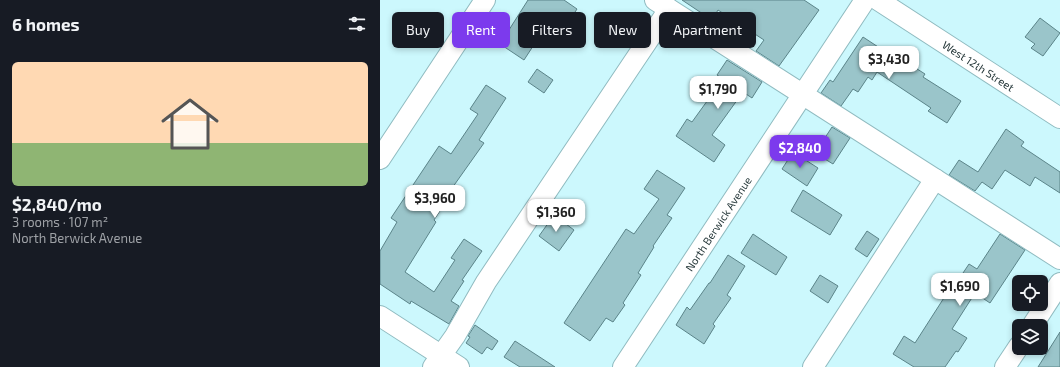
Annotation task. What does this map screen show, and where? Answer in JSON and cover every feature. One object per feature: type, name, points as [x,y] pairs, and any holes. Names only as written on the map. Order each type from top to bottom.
[{"type":"street","points":[[380,159],[485,0]]},
{"type":"street","name":"North Berwick Avenue","points":[[623,367],[865,0]]},
{"type":"street","name":"West 12th Street","points":[[878,0],[1060,118]]},
{"type":"street","points":[[437,361],[455,336],[490,276],[662,5],[1060,259]]},
{"type":"street","points":[[813,367],[935,179]]},
{"type":"street","points":[[1037,319],[1060,283]]},
{"type":"street","points":[[380,316],[437,361],[460,367]]},
{"type":"street","points":[[1005,367],[1013,355]]},
{"type":"building","points":[[528,0],[564,0],[577,9],[575,12],[520,12]]},
{"type":"building","points":[[682,0],[804,0],[819,10],[779,66],[756,51],[764,40],[756,35],[756,12],[721,12],[718,10],[717,12],[700,12]]},
{"type":"building","points":[[518,16],[518,48],[532,48],[524,60],[506,48],[510,48],[510,28]]},
{"type":"building","points":[[1040,18],[1060,33],[1043,56],[1031,48],[1035,44],[1025,37]]},
{"type":"building","points":[[863,37],[898,60],[900,58],[925,74],[923,77],[961,101],[947,123],[928,111],[931,108],[877,72],[872,80],[868,77],[858,92],[853,89],[841,106],[821,93],[830,80],[833,82]]},
{"type":"building","points":[[727,60],[762,82],[752,98],[743,92],[712,135],[725,145],[714,162],[676,136],[687,119],[692,122],[723,79],[717,75]]},
{"type":"building","points":[[537,69],[553,80],[544,93],[528,82]]},
{"type":"building","points":[[486,85],[506,98],[479,140],[484,143],[450,191],[452,192],[434,220],[436,222],[405,272],[434,292],[455,260],[451,258],[464,239],[482,251],[462,280],[464,281],[451,301],[459,306],[449,324],[411,301],[410,304],[380,284],[380,251],[397,222],[391,218],[439,146],[451,154],[478,114],[470,109]]},
{"type":"building","points":[[832,127],[850,138],[833,164],[815,153]]},
{"type":"building","points":[[1006,129],[1024,142],[1021,146],[1060,172],[1060,193],[1035,177],[1030,186],[1005,170],[992,189],[982,182],[975,191],[949,175],[959,160],[978,172]]},
{"type":"building","points":[[793,152],[818,168],[807,186],[782,169]]},
{"type":"building","points":[[657,170],[685,188],[667,215],[672,218],[653,246],[654,247],[638,273],[641,275],[623,303],[625,305],[613,322],[606,318],[590,341],[564,323],[626,229],[634,234],[659,199],[644,189]]},
{"type":"building","points":[[803,190],[842,215],[830,235],[791,211]]},
{"type":"building","points":[[554,215],[574,230],[559,251],[539,236]]},
{"type":"building","points":[[867,231],[879,239],[867,257],[855,249]]},
{"type":"building","points":[[753,234],[787,257],[776,275],[741,253]]},
{"type":"building","points":[[1000,234],[1025,250],[990,303],[975,293],[952,329],[967,338],[958,352],[956,351],[945,367],[914,367],[893,354],[904,336],[915,343],[949,290],[951,291],[969,264],[977,269]]},
{"type":"building","points":[[728,255],[745,266],[727,295],[731,298],[713,324],[715,326],[704,344],[676,325],[687,307],[690,310]]},
{"type":"building","points":[[820,275],[838,286],[828,303],[810,291]]},
{"type":"building","points":[[475,325],[498,341],[492,350],[487,347],[482,354],[466,343],[470,337],[468,336]]},
{"type":"building","points":[[1060,332],[1060,367],[1038,367],[1046,355],[1048,355],[1048,351]]},
{"type":"building","points":[[515,341],[555,367],[520,367],[504,357]]}]
